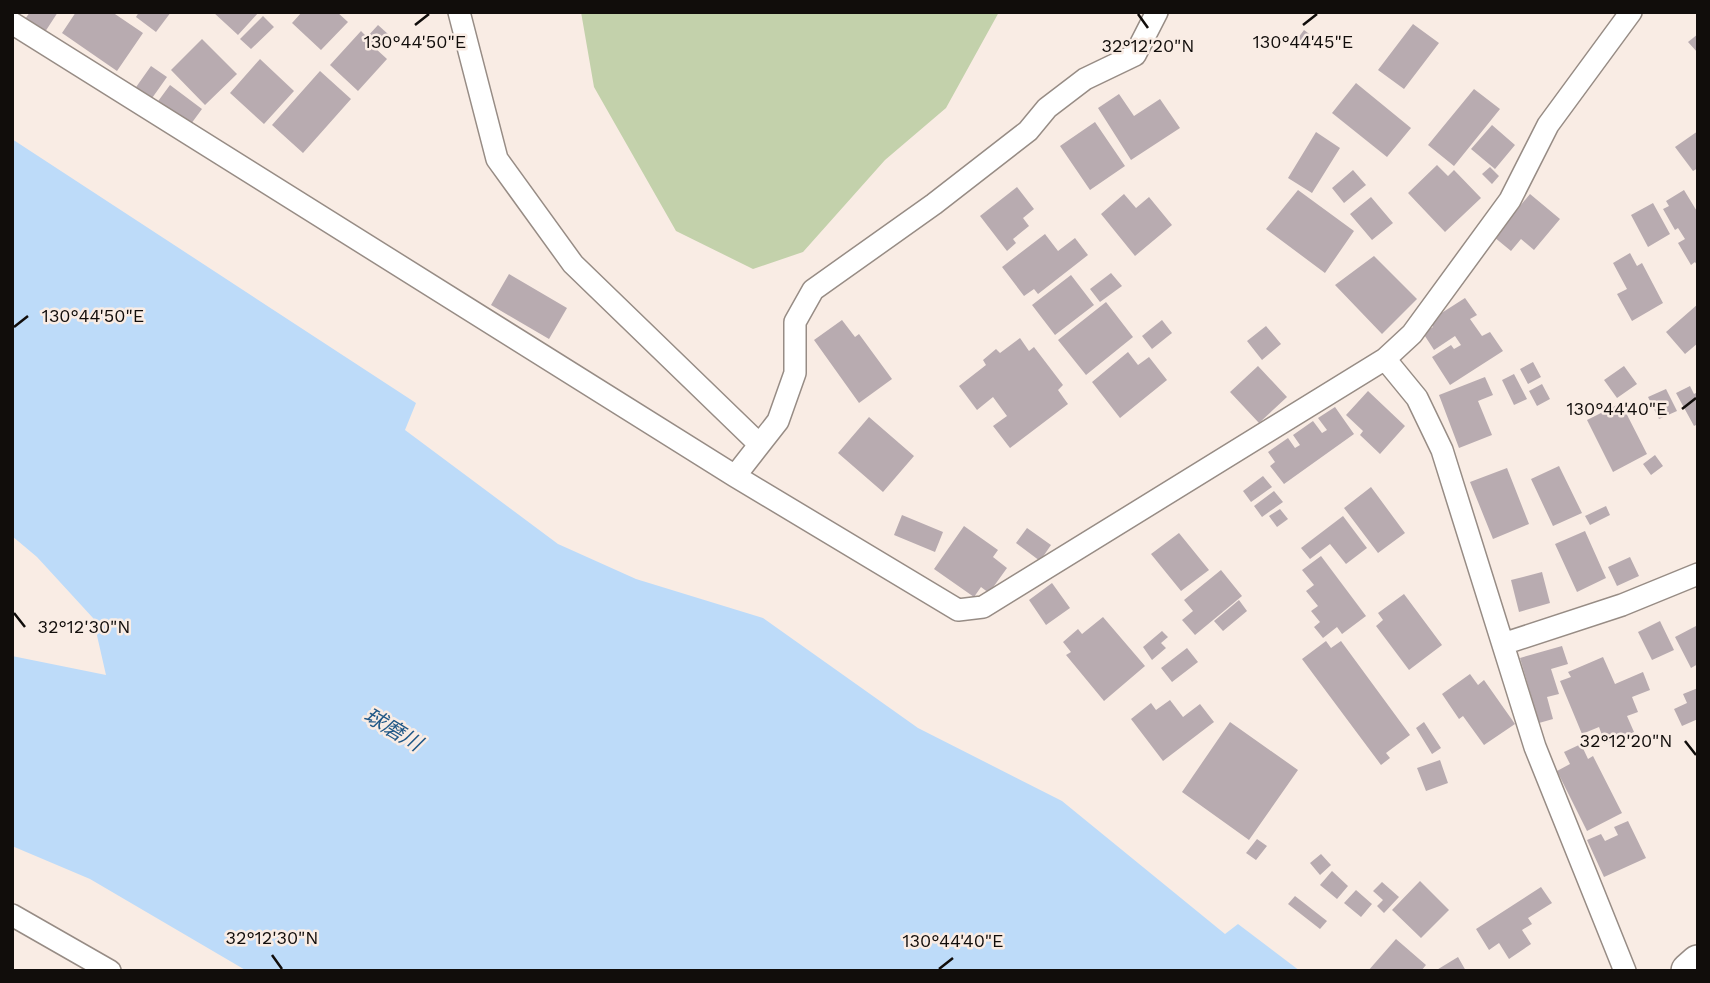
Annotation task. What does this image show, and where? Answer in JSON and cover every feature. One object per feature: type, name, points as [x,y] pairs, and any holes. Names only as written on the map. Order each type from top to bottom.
[{"type":"highway","points":[[1689,971],[1698,963]]},
{"type":"street","points":[[459,12],[497,159],[573,264],[759,444]]},
{"type":"street","points":[[735,476],[778,421],[795,373],[795,323],[813,290],[997,156],[1028,131],[1048,108],[1086,79],[1135,55],[1157,12]]},
{"type":"street","points":[[12,23],[735,476],[958,610],[983,607],[1385,359],[1412,334],[1510,200],[1548,125],[1631,12]]},
{"type":"street","points":[[1385,359],[1417,398],[1442,450],[1535,747],[1625,971]]},
{"type":"street","points":[[1503,645],[1622,605],[1698,574]]},
{"type":"street","points":[[12,915],[110,971]]},
{"type":"green space","points":[[581,12],[999,12],[946,108],[885,160],[803,252],[753,269],[676,231],[594,87]]},
{"type":"water","name":"球磨川","points":[[12,139],[416,403],[405,430],[558,544],[636,579],[763,618],[918,728],[1062,801],[1225,934],[1238,924],[1300,971],[247,971],[90,879],[12,846],[12,656],[106,675],[93,618],[37,557],[12,536]]},
{"type":"building","points":[[30,12],[58,12],[43,35],[23,22]]},
{"type":"building","points":[[76,12],[112,12],[143,33],[117,71],[62,33]]},
{"type":"building","points":[[139,12],[171,12],[156,32],[136,17]]},
{"type":"building","points":[[213,12],[259,12],[238,35]]},
{"type":"building","points":[[302,12],[337,12],[348,22],[321,50],[292,23]]},
{"type":"building","points":[[263,16],[274,27],[251,49],[240,39]]},
{"type":"building","points":[[1413,24],[1439,43],[1404,89],[1378,70]]},
{"type":"building","points":[[378,25],[388,34],[375,48],[387,59],[358,91],[330,65],[361,31],[367,37]]},
{"type":"building","points":[[1304,30],[1312,36],[1306,44],[1298,38]]},
{"type":"building","points":[[1698,34],[1698,53],[1688,42]]},
{"type":"building","points":[[202,39],[237,74],[205,105],[171,70]]},
{"type":"building","points":[[260,59],[294,91],[264,124],[230,93]]},
{"type":"building","points":[[151,66],[167,77],[150,101],[134,90]]},
{"type":"building","points":[[320,71],[351,99],[303,153],[272,125]]},
{"type":"building","points":[[1356,83],[1411,128],[1387,157],[1332,113]]},
{"type":"building","points":[[170,85],[202,109],[188,128],[156,104]]},
{"type":"building","points":[[1474,89],[1500,109],[1454,166],[1428,145]]},
{"type":"building","points":[[1119,94],[1134,116],[1160,99],[1180,128],[1131,160],[1098,108]]},
{"type":"building","points":[[1095,122],[1125,166],[1090,190],[1060,146]]},
{"type":"building","points":[[1492,125],[1515,145],[1495,169],[1471,149]]},
{"type":"building","points":[[1698,131],[1698,168],[1693,171],[1675,147]]},
{"type":"building","points":[[1316,132],[1340,148],[1312,193],[1288,178]]},
{"type":"building","points":[[1437,165],[1448,176],[1454,170],[1481,198],[1445,232],[1408,193]]},
{"type":"building","points":[[1490,167],[1499,176],[1492,184],[1482,174]]},
{"type":"building","points":[[1353,170],[1366,185],[1344,203],[1332,188]]},
{"type":"building","points":[[1017,187],[1034,209],[1023,218],[1029,226],[1013,239],[1016,243],[1007,251],[980,216]]},
{"type":"building","points":[[1298,190],[1354,231],[1325,273],[1266,229]]},
{"type":"building","points":[[1684,190],[1698,213],[1698,267],[1695,262],[1691,265],[1678,243],[1685,239],[1678,228],[1675,230],[1663,209],[1669,206],[1666,201]]},
{"type":"building","points":[[1124,194],[1136,208],[1149,197],[1172,225],[1135,256],[1101,214]]},
{"type":"building","points":[[1530,194],[1560,219],[1534,250],[1521,239],[1511,251],[1494,237]]},
{"type":"building","points":[[1371,197],[1393,223],[1372,240],[1350,214]]},
{"type":"building","points":[[1653,203],[1670,234],[1648,247],[1631,215]]},
{"type":"building","points":[[1045,234],[1058,251],[1075,238],[1088,255],[1038,294],[1034,289],[1024,296],[1002,267]]},
{"type":"building","points":[[1630,253],[1637,266],[1642,263],[1663,303],[1632,321],[1617,294],[1627,289],[1613,263]]},
{"type":"building","points":[[1374,256],[1417,299],[1382,334],[1335,285]]},
{"type":"building","points":[[1111,273],[1122,286],[1100,302],[1090,289]]},
{"type":"building","points":[[509,274],[567,308],[549,339],[491,305]]},
{"type":"building","points":[[1071,275],[1094,305],[1055,335],[1032,305]]},
{"type":"building","points":[[1465,298],[1477,315],[1470,319],[1482,336],[1490,332],[1503,351],[1450,385],[1432,357],[1451,345],[1454,349],[1461,345],[1455,336],[1434,350],[1423,333],[1433,327],[1429,321]]},
{"type":"building","points":[[1106,302],[1133,337],[1086,375],[1058,340]]},
{"type":"building","points":[[1698,304],[1698,343],[1685,354],[1666,332]]},
{"type":"building","points":[[842,320],[855,337],[859,334],[892,379],[859,403],[814,340]]},
{"type":"building","points":[[1162,320],[1172,333],[1152,349],[1142,336]]},
{"type":"building","points":[[1266,326],[1281,344],[1262,360],[1247,341]]},
{"type":"building","points":[[1020,338],[1029,351],[1034,347],[1063,385],[1058,390],[1068,404],[1010,448],[993,426],[1007,416],[993,397],[977,410],[959,386],[986,365],[983,360],[996,349],[1000,353]]},
{"type":"building","points":[[1128,352],[1138,365],[1149,357],[1167,380],[1120,418],[1092,382]]},
{"type":"building","points":[[1533,362],[1541,377],[1528,384],[1520,369]]},
{"type":"building","points":[[1258,366],[1287,397],[1259,423],[1230,392]]},
{"type":"building","points":[[1624,366],[1637,384],[1617,398],[1604,380]]},
{"type":"building","points":[[1514,374],[1527,399],[1514,405],[1502,380]]},
{"type":"building","points":[[1485,377],[1493,395],[1478,401],[1492,435],[1459,448],[1439,395]]},
{"type":"building","points":[[1542,384],[1550,399],[1537,406],[1529,391]]},
{"type":"building","points":[[1690,386],[1694,394],[1698,392],[1698,424],[1694,426],[1676,393]]},
{"type":"building","points":[[1666,389],[1677,411],[1659,419],[1648,397]]},
{"type":"building","points":[[1368,391],[1405,426],[1380,454],[1360,435],[1363,431],[1346,415]]},
{"type":"building","points":[[1621,403],[1647,454],[1613,472],[1587,420]]},
{"type":"building","points":[[1335,407],[1354,434],[1284,484],[1270,466],[1275,462],[1268,452],[1288,438],[1295,448],[1300,445],[1293,435],[1313,421],[1322,433],[1327,430],[1318,418]]},
{"type":"building","points":[[869,417],[914,456],[883,492],[838,453]]},
{"type":"building","points":[[1655,455],[1663,466],[1651,475],[1643,464]]},
{"type":"building","points":[[1559,466],[1582,513],[1553,526],[1531,479]]},
{"type":"building","points":[[1507,468],[1529,524],[1493,539],[1470,482]]},
{"type":"building","points":[[1263,476],[1272,487],[1251,502],[1243,491]]},
{"type":"building","points":[[1371,487],[1405,533],[1378,553],[1344,508]]},
{"type":"building","points":[[1274,491],[1283,502],[1262,517],[1254,506]]},
{"type":"building","points":[[1606,506],[1610,515],[1590,525],[1585,516]]},
{"type":"building","points":[[1280,509],[1288,519],[1277,527],[1269,516]]},
{"type":"building","points":[[902,515],[943,532],[935,552],[894,535]]},
{"type":"building","points":[[1343,516],[1367,548],[1346,564],[1330,544],[1310,559],[1301,548]]},
{"type":"building","points":[[964,526],[998,550],[993,557],[1007,568],[989,593],[981,587],[974,597],[934,569]]},
{"type":"building","points":[[1027,528],[1051,545],[1040,561],[1016,543]]},
{"type":"building","points":[[1585,531],[1606,578],[1577,592],[1555,544]]},
{"type":"building","points":[[1179,533],[1209,570],[1181,591],[1151,554]]},
{"type":"building","points":[[1321,556],[1366,616],[1342,634],[1337,627],[1323,638],[1314,627],[1320,622],[1311,611],[1318,606],[1306,591],[1314,585],[1302,570]]},
{"type":"building","points":[[1630,557],[1639,576],[1617,586],[1608,567]]},
{"type":"building","points":[[1221,570],[1242,596],[1195,635],[1182,620],[1193,611],[1184,600]]},
{"type":"building","points":[[1542,572],[1550,603],[1519,612],[1511,580]]},
{"type":"building","points":[[1052,583],[1070,608],[1046,625],[1029,600]]},
{"type":"building","points":[[1404,594],[1442,645],[1409,670],[1376,626],[1383,620],[1378,613]]},
{"type":"building","points":[[1239,600],[1247,611],[1223,631],[1214,621]]},
{"type":"building","points":[[1103,617],[1145,666],[1104,701],[1066,655],[1071,652],[1063,642],[1078,629],[1082,634]]},
{"type":"building","points":[[1660,621],[1674,650],[1652,660],[1638,632]]},
{"type":"building","points":[[1696,626],[1698,664],[1691,668],[1675,637]]},
{"type":"building","points":[[1162,631],[1168,637],[1161,643],[1166,648],[1152,660],[1143,647]]},
{"type":"building","points":[[1326,641],[1331,648],[1341,641],[1410,735],[1386,753],[1390,758],[1381,765],[1302,659]]},
{"type":"building","points":[[1562,646],[1568,664],[1551,669],[1559,694],[1547,697],[1553,719],[1539,723],[1520,658]]},
{"type":"building","points":[[1187,648],[1198,662],[1172,682],[1161,668]]},
{"type":"building","points":[[1603,657],[1615,684],[1643,672],[1650,690],[1632,697],[1638,712],[1627,716],[1634,732],[1605,743],[1599,727],[1582,734],[1560,681],[1571,677],[1568,672]]},
{"type":"building","points":[[1470,674],[1478,685],[1484,680],[1515,724],[1484,745],[1463,716],[1459,719],[1442,694]]},
{"type":"building","points":[[1698,688],[1698,719],[1682,726],[1674,709],[1687,703],[1683,694]]},
{"type":"building","points":[[1170,700],[1183,717],[1200,704],[1214,722],[1163,761],[1131,719],[1151,703],[1156,710]]},
{"type":"building","points":[[1230,722],[1298,770],[1249,840],[1182,792]]},
{"type":"building","points":[[1424,722],[1441,748],[1432,754],[1416,728]]},
{"type":"building","points":[[1581,744],[1588,759],[1593,756],[1622,813],[1587,831],[1557,771],[1570,764],[1564,752]]},
{"type":"building","points":[[1440,760],[1448,783],[1426,791],[1417,768]]},
{"type":"building","points":[[1628,821],[1646,858],[1604,877],[1587,840],[1601,834],[1605,841],[1618,835],[1614,827]]},
{"type":"building","points":[[1257,839],[1267,846],[1256,860],[1246,853]]},
{"type":"building","points":[[1321,854],[1331,865],[1320,875],[1310,863]]},
{"type":"building","points":[[1332,871],[1348,886],[1337,899],[1320,885]]},
{"type":"building","points":[[1420,881],[1449,910],[1421,938],[1392,910]]},
{"type":"building","points":[[1382,882],[1399,897],[1384,913],[1377,906],[1383,900],[1373,891]]},
{"type":"building","points":[[1541,887],[1552,903],[1528,918],[1532,924],[1522,930],[1531,944],[1509,959],[1499,943],[1489,950],[1476,929]]},
{"type":"building","points":[[1356,890],[1372,904],[1361,917],[1344,903]]},
{"type":"building","points":[[1295,896],[1327,921],[1320,929],[1288,904]]},
{"type":"building","points":[[1396,939],[1426,965],[1421,971],[1368,971]]},
{"type":"building","points":[[1458,957],[1466,971],[1435,971]]}]
